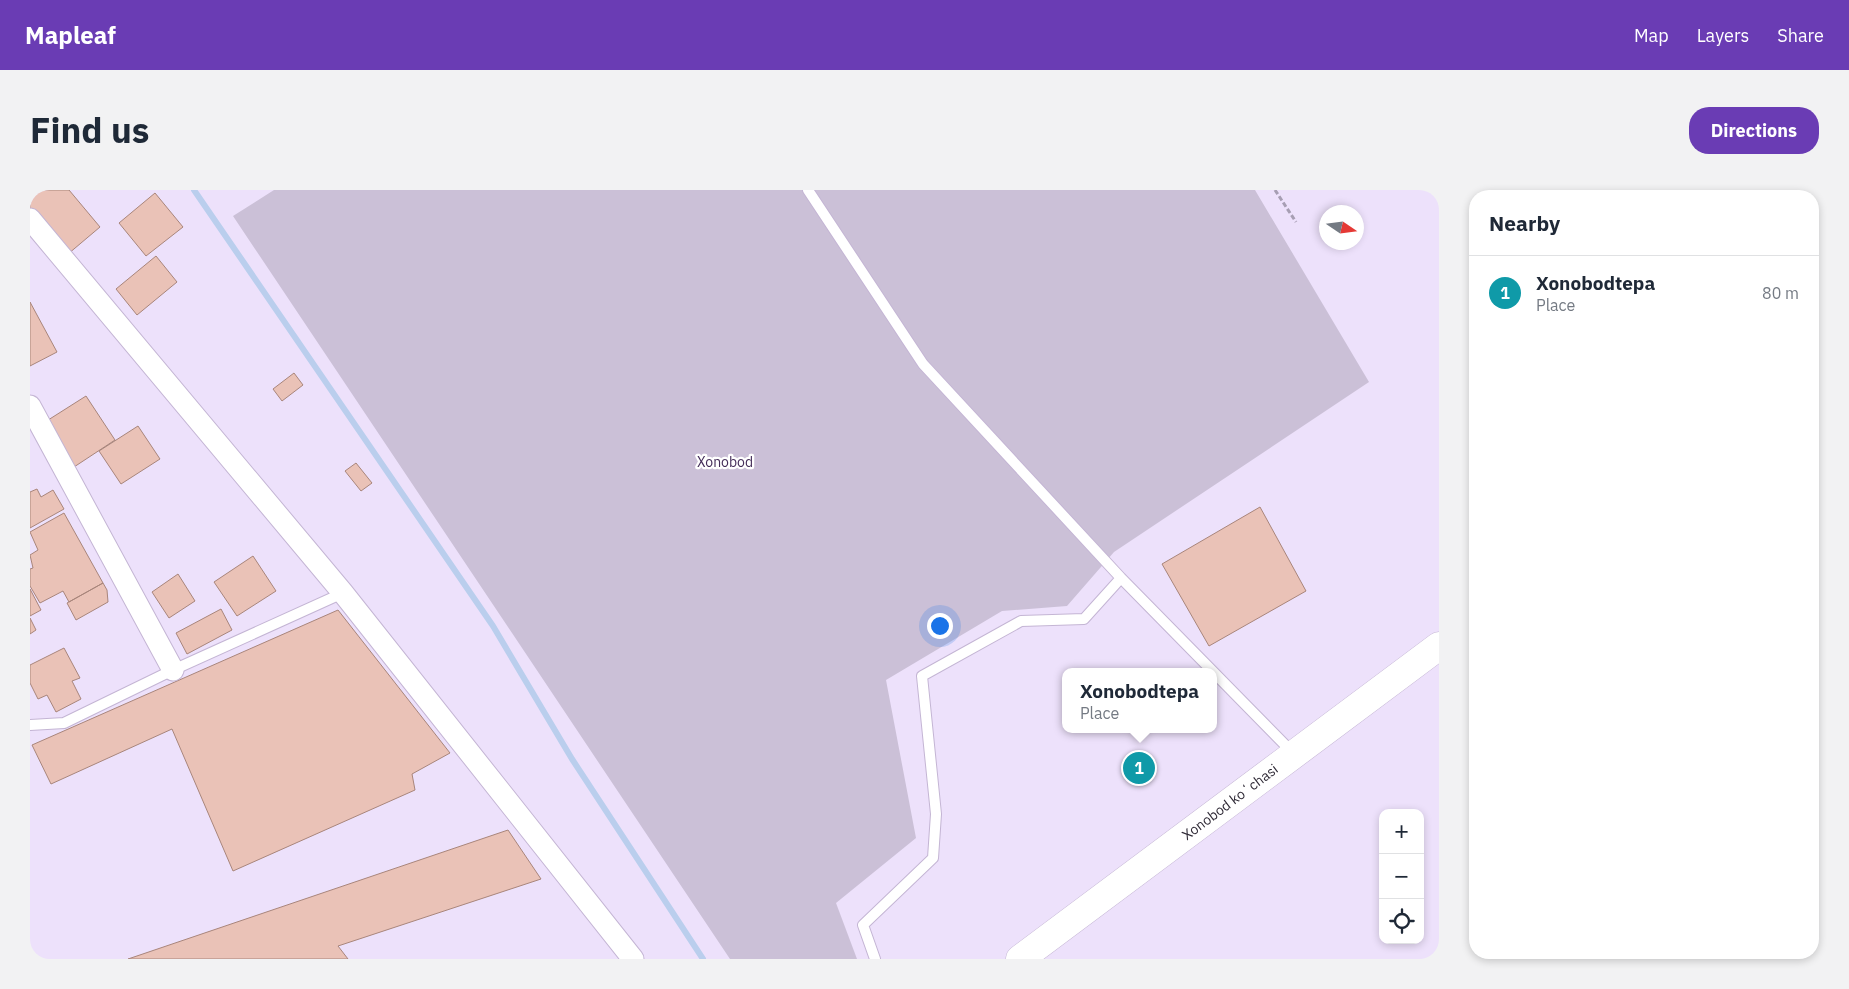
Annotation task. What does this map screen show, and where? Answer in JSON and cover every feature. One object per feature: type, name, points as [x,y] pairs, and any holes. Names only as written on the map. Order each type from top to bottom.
[{"type":"main road","name":"Xonobod koʻchasi","points":[[1020,959],[1439,646]]},
{"type":"street","points":[[30,219],[343,593],[634,959]]},
{"type":"street","points":[[30,406],[173,670]]},
{"type":"lane","points":[[808,190],[924,364],[1121,578],[1209,668]]},
{"type":"lane","points":[[875,959],[863,925],[933,858],[936,814],[922,676],[1021,621],[1084,619],[1121,578]]},
{"type":"lane","points":[[30,725],[64,723],[173,670],[343,593]]},
{"type":"lane","points":[[1217,676],[1294,754]]},
{"type":"path","points":[[1275,190],[1296,222]]},
{"type":"green space","name":"Xonobod","points":[[274,190],[1255,190],[1369,382],[1114,552],[1067,606],[1002,611],[886,680],[916,838],[836,903],[857,959],[730,959],[233,216]]},
{"type":"building","points":[[40,190],[69,190],[100,227],[68,254],[30,208],[30,198]]},
{"type":"building","points":[[155,193],[183,227],[146,256],[119,223]]},
{"type":"building","points":[[156,256],[177,282],[137,315],[116,289]]},
{"type":"building","points":[[30,302],[57,352],[30,366]]},
{"type":"building","points":[[294,373],[303,385],[282,401],[273,389]]},
{"type":"building","points":[[86,396],[115,440],[74,467],[45,422]]},
{"type":"building","points":[[138,426],[160,459],[121,484],[99,451]]},
{"type":"building","points":[[356,463],[372,483],[361,491],[345,471]]},
{"type":"building","points":[[37,489],[41,497],[53,490],[64,509],[30,528],[30,492]]},
{"type":"building","points":[[1260,507],[1306,591],[1209,646],[1162,564]]},
{"type":"building","points":[[64,513],[103,583],[69,602],[63,591],[40,603],[30,586],[30,569],[33,568],[30,555],[38,550],[30,532]]},
{"type":"building","points":[[253,556],[276,591],[237,616],[214,582]]},
{"type":"building","points":[[178,574],[195,601],[169,618],[152,592]]},
{"type":"building","points":[[103,583],[107,590],[108,602],[76,620],[67,603]]},
{"type":"building","points":[[30,589],[41,610],[30,616]]},
{"type":"building","points":[[221,609],[232,630],[187,654],[176,633]]},
{"type":"building","points":[[338,610],[450,753],[412,774],[415,790],[233,871],[172,729],[51,784],[32,745]]},
{"type":"building","points":[[30,618],[36,630],[30,634]]},
{"type":"building","points":[[64,648],[80,678],[72,681],[81,699],[56,712],[47,695],[38,699],[30,683],[30,665]]},
{"type":"building","points":[[508,830],[541,879],[338,946],[348,959],[128,959]]},
{"type":"waterway","points":[[194,190],[493,626],[572,759],[703,959]]},
{"type":"place","name":"Xonobodtepa","points":[[1139,768]]}]
